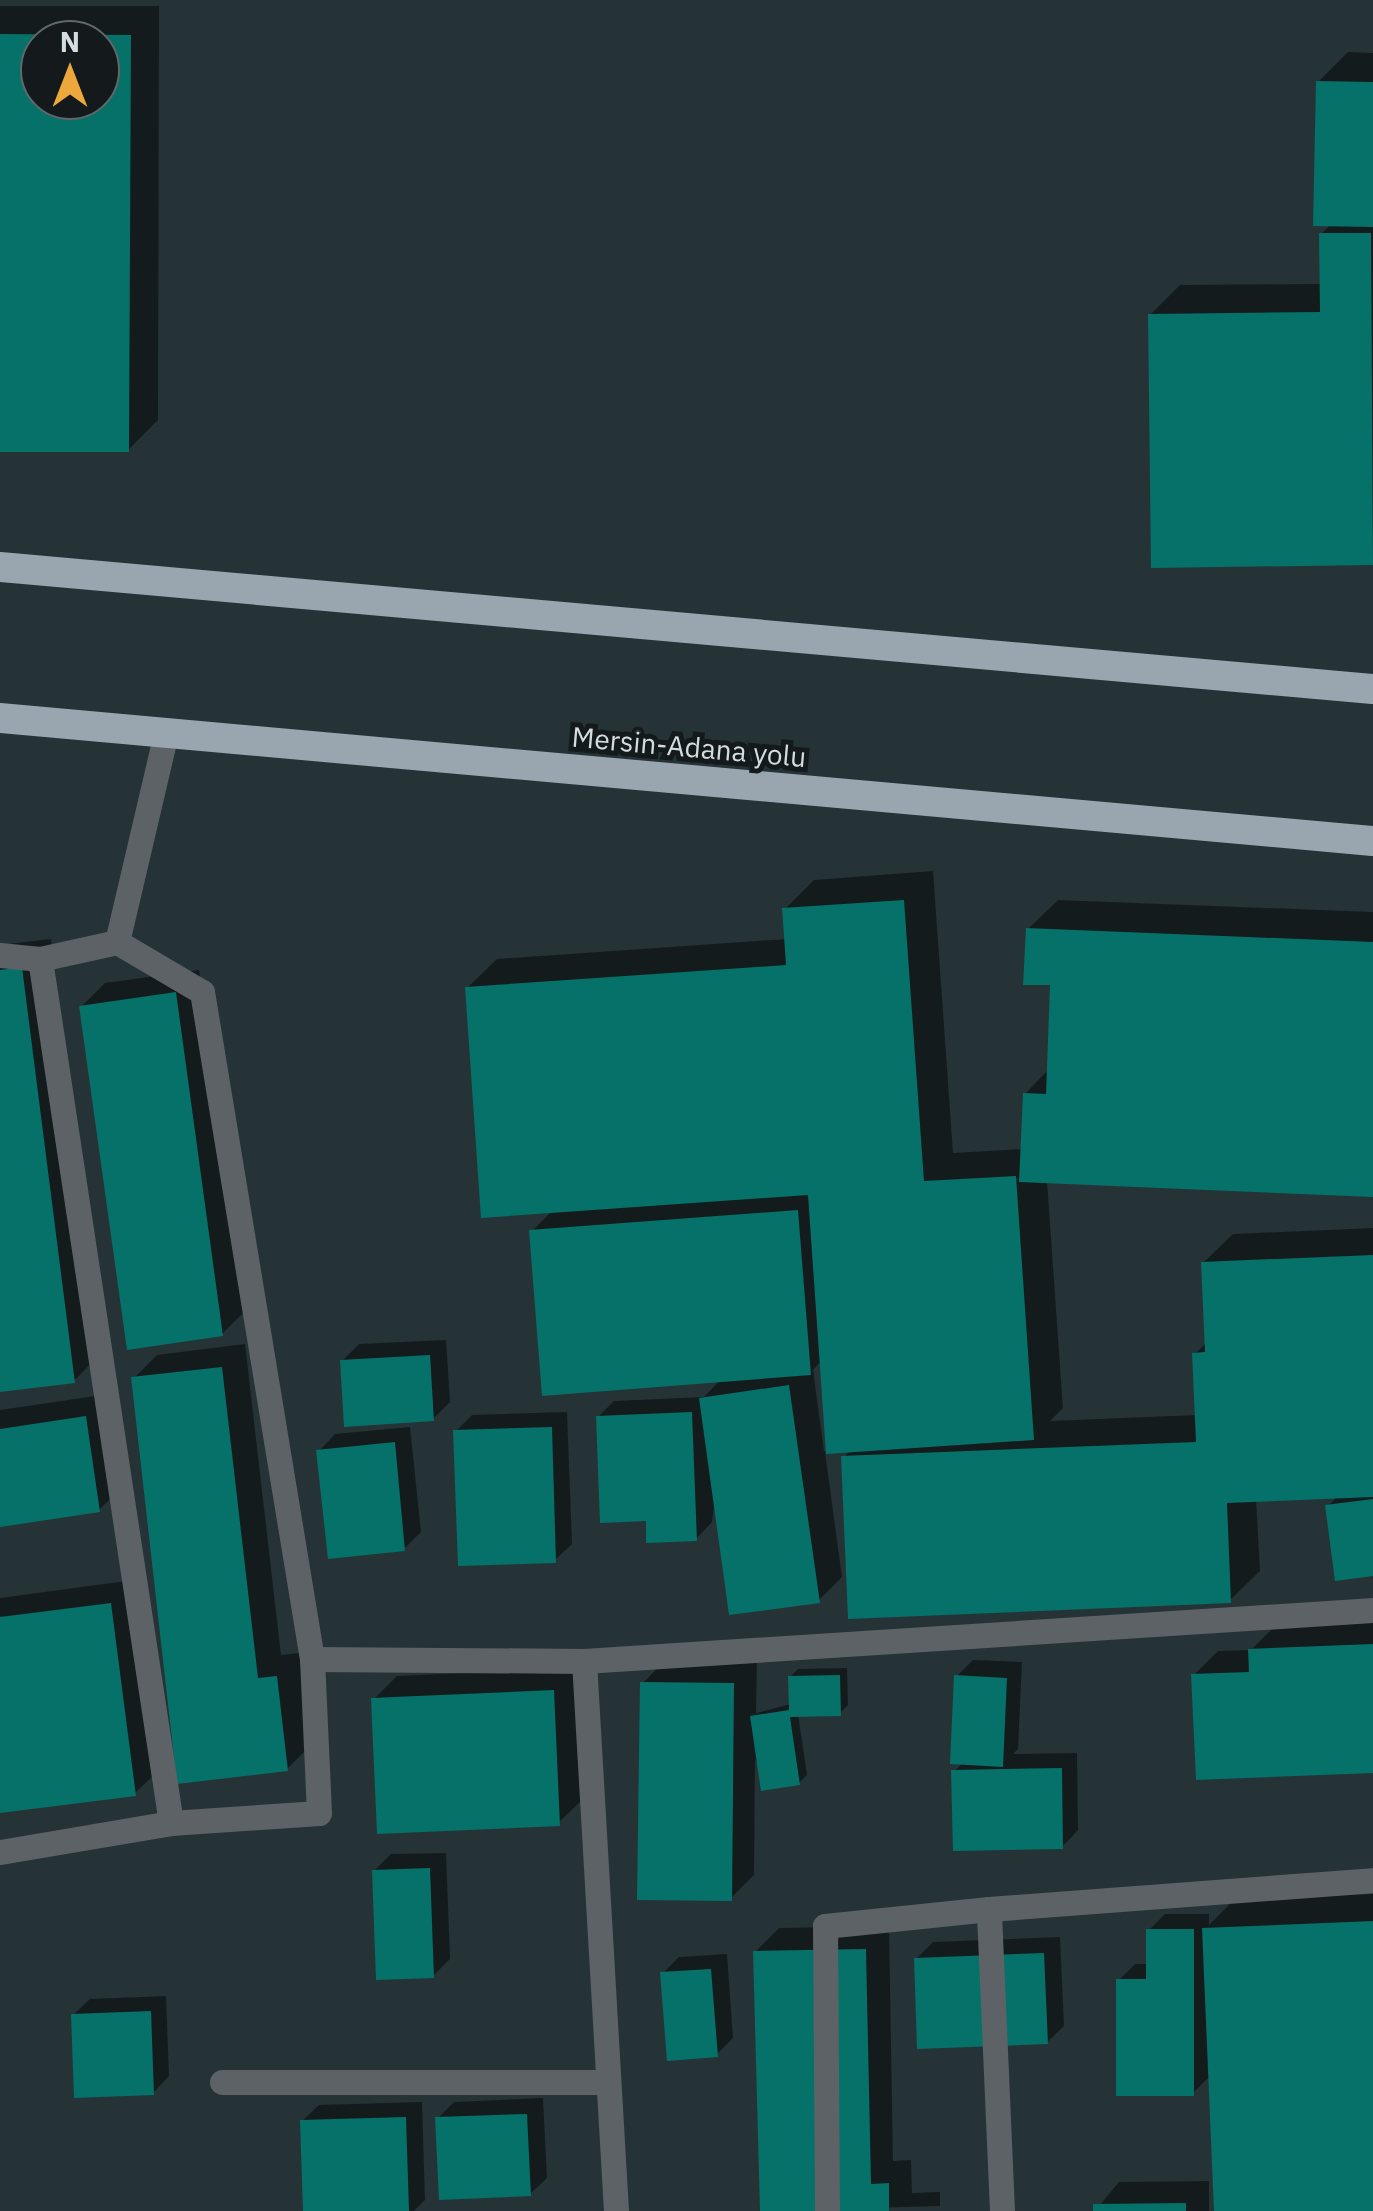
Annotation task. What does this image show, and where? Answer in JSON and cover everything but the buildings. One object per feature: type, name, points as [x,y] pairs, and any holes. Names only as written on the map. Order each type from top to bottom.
[{"type":"highway","points":[[0,567],[1373,690]]},
{"type":"highway","name":"Mersin-Adana yolu","points":[[0,718],[1373,842]]},
{"type":"street","points":[[117,942],[166,733]]},
{"type":"street","points":[[0,955],[40,959],[117,942],[202,992],[312,1659],[320,1813],[171,1823],[0,1852]]},
{"type":"street","points":[[40,959],[171,1823]]},
{"type":"street","points":[[312,1659],[584,1661],[1373,1610]]},
{"type":"street","points":[[584,1661],[616,2211]]},
{"type":"street","points":[[827,2211],[825,1926],[989,1909],[1373,1880]]},
{"type":"street","points":[[989,1909],[1002,2211]]},
{"type":"street","points":[[222,2082],[607,2082]]}]
